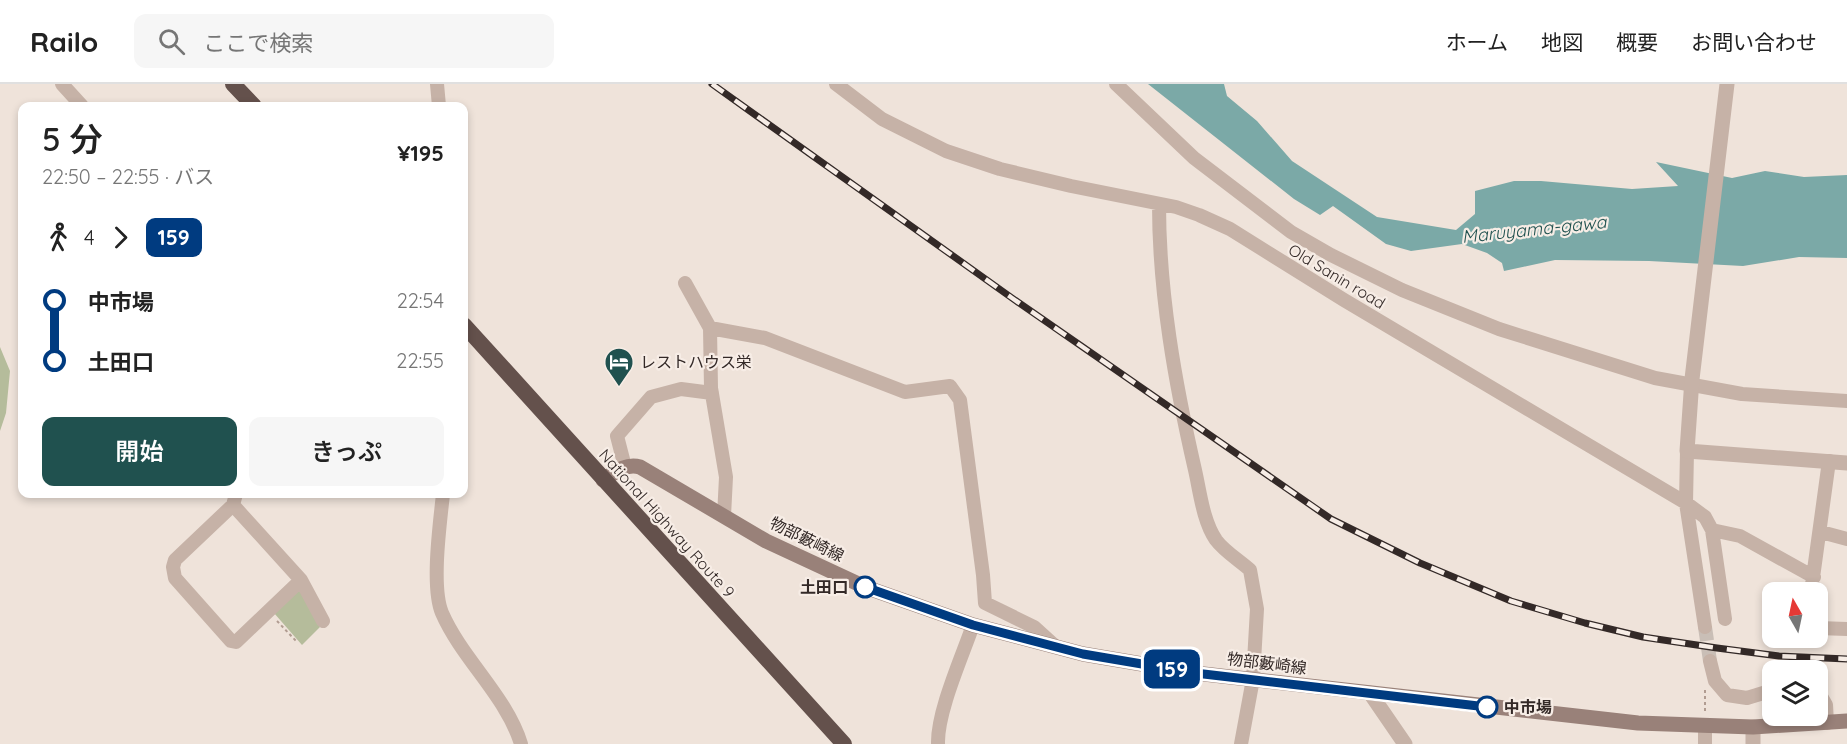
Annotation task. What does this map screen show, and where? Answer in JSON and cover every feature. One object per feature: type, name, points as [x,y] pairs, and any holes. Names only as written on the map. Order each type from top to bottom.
[{"type":"highway","points":[[233,84],[250,102]]},
{"type":"highway","name":"National Highway Route 9","points":[[468,329],[844,744]]},
{"type":"main road","name":"物部藪崎線","points":[[625,467],[632,465],[640,467],[766,541],[865,587],[973,625],[1056,647],[1139,664],[1605,720],[1705,726],[1772,726]]},
{"type":"main road","points":[[603,480],[625,467]]},
{"type":"main road","name":"物部藪崎線","points":[[1828,723],[1847,721]]},
{"type":"street","points":[[62,84],[78,102]]},
{"type":"street","points":[[437,84],[439,102]]},
{"type":"street","name":"Old Sanin road","points":[[836,84],[882,119],[946,151],[1000,169],[1159,204],[1199,215],[1230,229],[1344,300],[1686,503],[1705,517],[1712,530]]},
{"type":"street","points":[[1116,84],[1194,158],[1291,232],[1330,255],[1402,290],[1499,329],[1655,378],[1742,394],[1847,401]]},
{"type":"street","points":[[1705,627],[1686,503],[1688,451],[1692,383],[1727,84]]},
{"type":"street","points":[[1159,204],[1159,242],[1167,321],[1182,417],[1204,514],[1216,540],[1250,570],[1257,609],[1253,679],[1241,744]]},
{"type":"street","points":[[685,282],[710,328],[712,393],[726,477],[724,516]]},
{"type":"street","points":[[710,328],[765,338],[905,392],[950,386],[960,400],[985,603],[1034,627],[1056,647]]},
{"type":"street","points":[[625,467],[617,436],[651,397],[681,389],[712,393]]},
{"type":"street","points":[[1688,451],[1847,463]]},
{"type":"street","points":[[1813,582],[1829,461]]},
{"type":"street","points":[[443,498],[437,576],[442,612],[466,654],[515,724],[521,744]]},
{"type":"street","points":[[301,580],[236,642],[231,641],[175,578],[173,567],[175,560],[234,499],[301,580],[323,621]]},
{"type":"street","points":[[1725,619],[1712,530],[1740,536],[1814,577]]},
{"type":"street","points":[[1821,532],[1847,539]]},
{"type":"street","points":[[938,744],[938,732],[973,625]]},
{"type":"street","points":[[1828,628],[1847,629]]},
{"type":"street","points":[[1710,661],[1715,681],[1727,695],[1747,698],[1762,693]]},
{"type":"street","points":[[1370,693],[1405,744]]},
{"type":"street","points":[[1705,726],[1705,744]]},
{"type":"street","points":[[1753,727],[1754,744]]},
{"type":"path","points":[[270,612],[297,642]]},
{"type":"path","points":[[1705,689],[1705,726]]},
{"type":"green space","points":[[0,347],[10,371],[6,413],[0,431]]},
{"type":"green space","points":[[299,588],[320,627],[302,645],[274,613]]},
{"type":"water","name":"Maruyama-gawa","points":[[1148,84],[1224,84],[1227,96],[1257,121],[1292,161],[1377,217],[1456,230],[1475,214],[1475,191],[1514,181],[1541,181],[1632,189],[1678,186],[1656,162],[1732,178],[1765,171],[1804,177],[1847,175],[1847,258],[1799,257],[1743,266],[1649,261],[1555,260],[1504,271],[1502,263],[1487,253],[1462,244],[1411,251],[1386,244],[1333,206],[1320,215],[1294,199]]},
{"type":"tunnel","points":[[1705,627],[1710,661]]},
{"type":"railway","points":[[712,84],[1012,298],[1331,519],[1420,563],[1511,601],[1585,623],[1643,637],[1717,648],[1779,656],[1847,659]]},
{"type":"bus line","name":"159","points":[[865,587],[973,625],[1083,654],[1195,673],[1487,707]]},
{"type":"place","name":"レストハウス栄","points":[[619,388]]},
{"type":"place","name":"土田口","points":[[865,587]]},
{"type":"place","name":"中市場","points":[[1487,707]]}]
